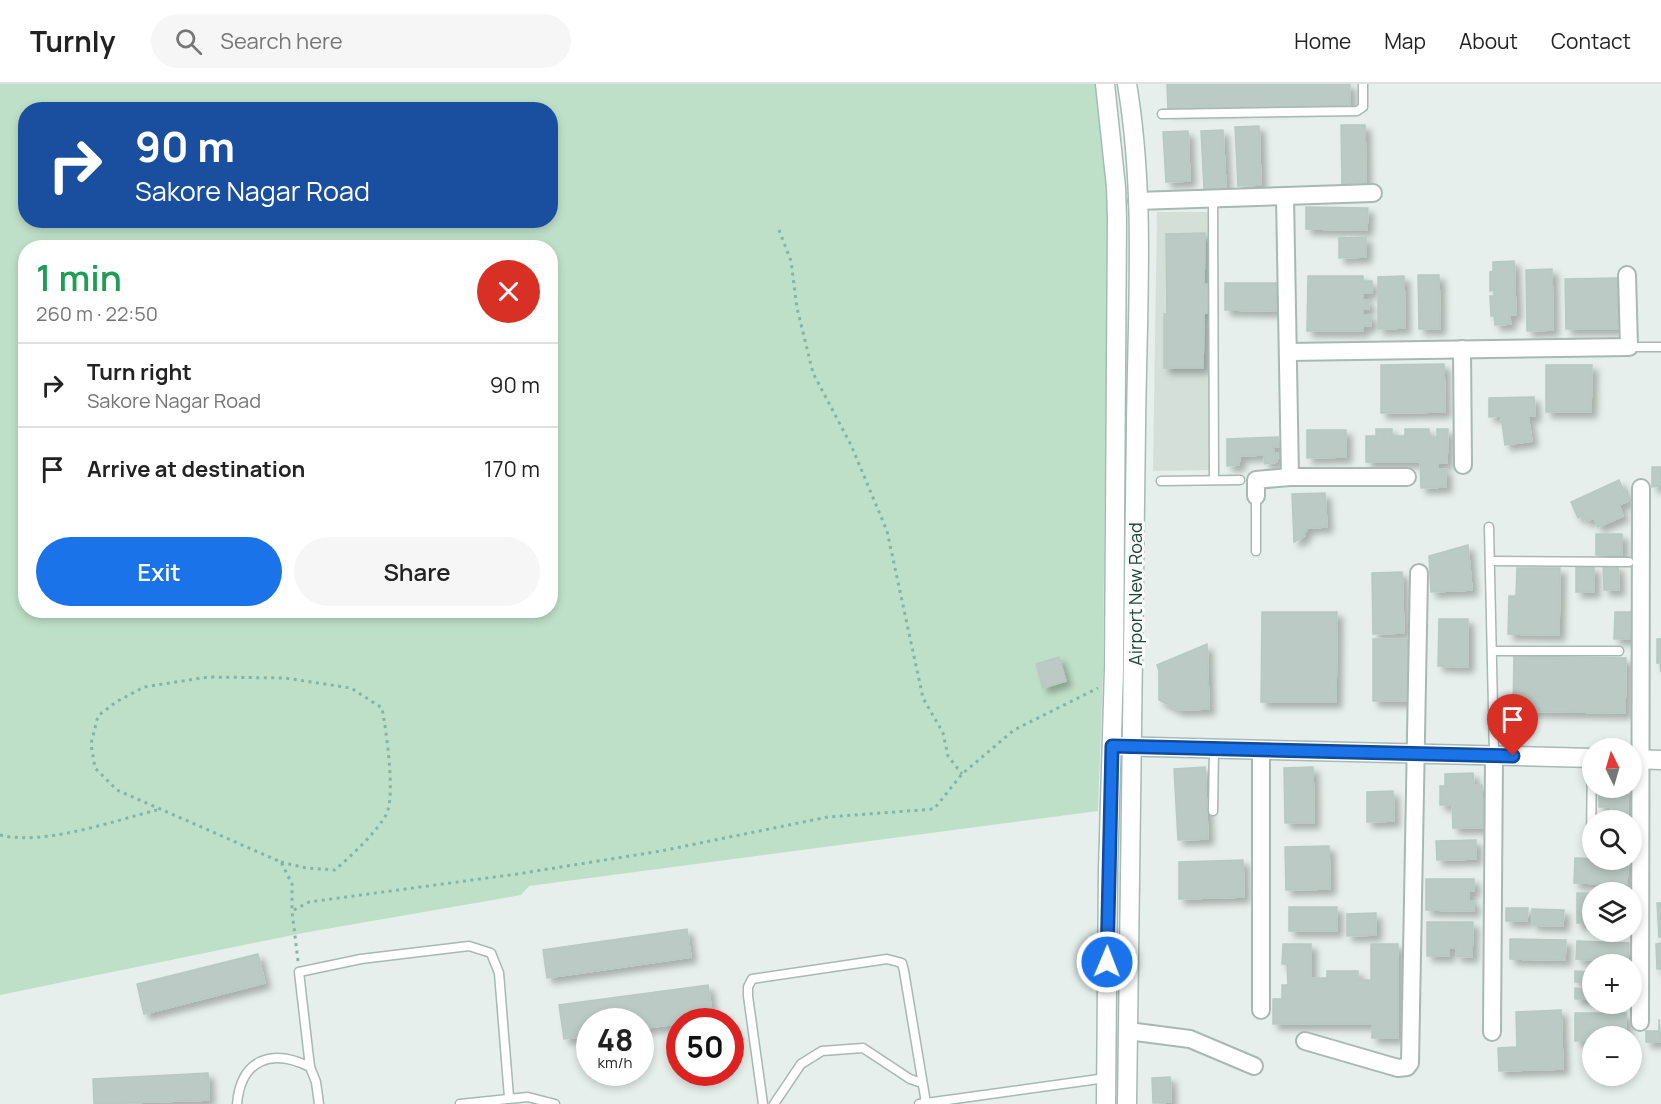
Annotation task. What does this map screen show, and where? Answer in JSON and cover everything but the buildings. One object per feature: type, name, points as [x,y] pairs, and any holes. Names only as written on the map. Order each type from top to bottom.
[{"type":"main road","name":"Airport New Road","points":[[1105,84],[1116,187],[1114,681],[1106,1104]]},
{"type":"main road","name":"Airport New Road","points":[[1127,84],[1132,115],[1137,201],[1133,746],[1127,1104]]},
{"type":"main road","points":[[1112,746],[1582,758]]},
{"type":"main road","points":[[1642,759],[1661,760]]},
{"type":"street","points":[[1137,201],[1373,193]]},
{"type":"street","points":[[1285,196],[1290,477]]},
{"type":"street","points":[[1288,352],[1629,347],[1627,275]]},
{"type":"street","points":[[1462,349],[1463,465]]},
{"type":"street","points":[[1256,496],[1256,480],[1290,477],[1407,477]]},
{"type":"street","points":[[1636,738],[1641,488]]},
{"type":"street","points":[[1305,1041],[1398,1068],[1407,1067],[1410,1063],[1419,573]]},
{"type":"street","points":[[1261,750],[1261,1010]]},
{"type":"street","points":[[1492,1032],[1494,755]]},
{"type":"street","points":[[1637,798],[1640,1022]]},
{"type":"street","points":[[1128,1031],[1190,1039],[1254,1066]]},
{"type":"lane","points":[[1162,114],[1357,111],[1363,107],[1362,84]]},
{"type":"lane","points":[[1213,198],[1214,480]]},
{"type":"lane","points":[[1629,347],[1661,346]]},
{"type":"lane","points":[[1161,481],[1240,480]]},
{"type":"lane","points":[[1256,496],[1256,551]]},
{"type":"lane","points":[[1489,527],[1494,755]]},
{"type":"lane","points":[[1491,561],[1629,562]]},
{"type":"lane","points":[[1492,651],[1619,651]]},
{"type":"lane","points":[[1213,811],[1214,749]]},
{"type":"lane","points":[[319,1104],[316,1082],[310,1067],[299,972],[361,959],[469,946],[491,953],[499,973],[509,1097]]},
{"type":"lane","points":[[763,1104],[748,996],[748,987],[752,979],[887,959],[902,963],[904,971],[922,1083],[922,1104],[1106,1078]]},
{"type":"lane","points":[[774,1104],[801,1064],[812,1055],[822,1051],[863,1048],[910,1079],[922,1083]]},
{"type":"lane","points":[[237,1104],[244,1075],[253,1066],[267,1060],[285,1059],[297,1060],[310,1067]]},
{"type":"lane","points":[[461,1104],[509,1097],[528,1097],[555,1104]]},
{"type":"path","points":[[779,230],[791,261],[796,308],[813,373],[851,445],[887,531],[923,698],[943,733],[948,756],[962,774]]},
{"type":"path","points":[[208,677],[285,678],[351,688],[382,708],[390,749],[387,813],[354,854],[335,870],[306,868],[281,862],[117,790],[95,768],[91,744],[98,716],[116,702],[144,687],[208,677]]},
{"type":"path","points":[[292,911],[309,902],[551,869],[828,817],[934,809],[962,774],[1014,730],[1114,681]]},
{"type":"path","points":[[0,835],[12,838],[49,835],[159,809]]},
{"type":"path","points":[[281,862],[292,884],[292,911],[299,972]]},
{"type":"shaded area","points":[[1157,212],[1217,212],[1216,470],[1153,471]]},
{"type":"green space","points":[[0,84],[1100,84],[1108,161],[1103,674],[1098,811],[529,886],[521,895],[303,933],[0,995]]},
{"type":"route","points":[[1107,962],[1112,746],[1513,756]]}]
